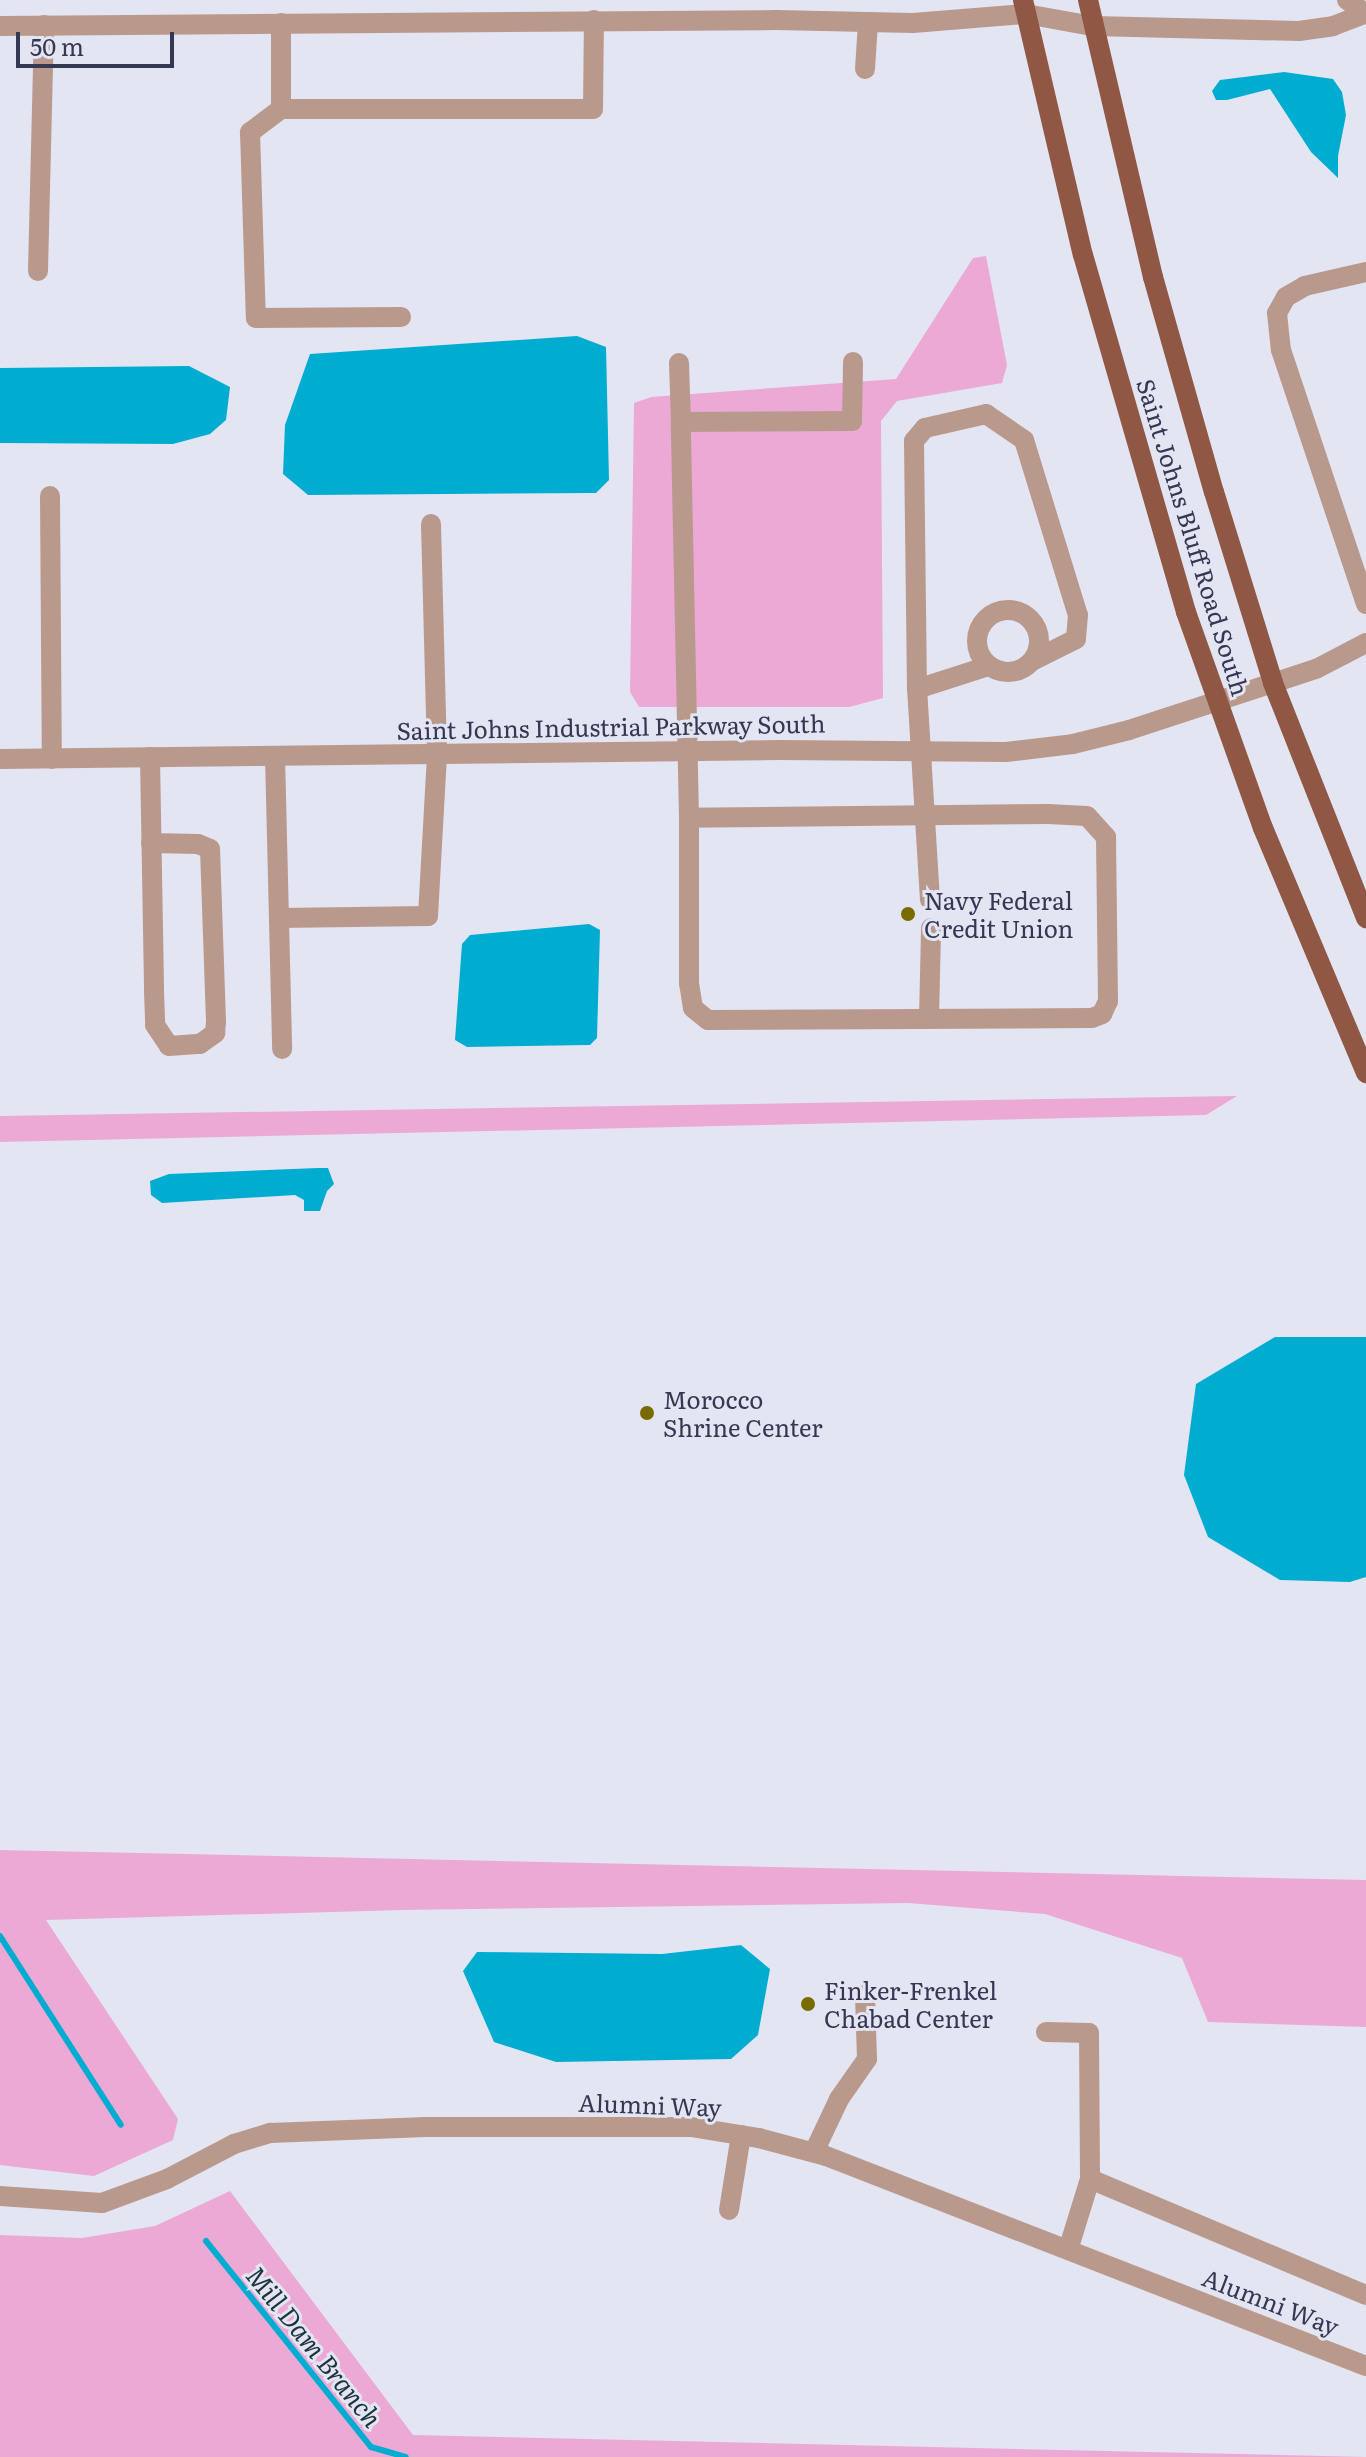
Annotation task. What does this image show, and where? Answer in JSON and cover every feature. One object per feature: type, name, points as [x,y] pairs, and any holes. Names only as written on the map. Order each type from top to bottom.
[{"type":"main road","name":"Saint Johns Bluff Road South","points":[[1088,0],[1181,381],[1273,683],[1366,918]]},
{"type":"main road","name":"Saint Johns Bluff Road South","points":[[1024,7],[1087,269],[1174,571],[1216,700],[1263,828],[1366,1073]]},
{"type":"street","points":[[0,26],[281,23],[561,10],[594,20],[954,21],[1049,0]]},
{"type":"street","points":[[1347,0],[1364,9]]},
{"type":"street","points":[[1024,7],[1093,26],[1299,31],[1333,26],[1364,9]]},
{"type":"street","points":[[401,317],[256,318],[250,132],[281,109],[593,109],[594,20]]},
{"type":"street","points":[[865,69],[868,22]]},
{"type":"street","points":[[281,23],[281,109]]},
{"type":"street","points":[[38,271],[44,25]]},
{"type":"street","points":[[1366,272],[1305,286],[1286,297],[1277,313],[1277,328],[1366,604]]},
{"type":"street","points":[[681,422],[852,421],[853,362]]},
{"type":"street","points":[[679,363],[689,751],[689,818],[689,983],[693,1008],[708,1020],[1092,1018],[1102,1014],[1108,1001],[1106,837],[1087,816],[689,818]]},
{"type":"street","points":[[930,900],[922,815],[922,750],[917,689],[914,441],[925,428],[986,414],[1024,440],[1078,615],[1076,639],[1017,671],[1007,673],[988,666],[977,649],[979,627],[985,619],[1005,609],[1016,610],[1033,621],[1039,640],[1034,660]]},
{"type":"street","points":[[50,496],[52,759]]},
{"type":"street","points":[[279,918],[428,916],[437,754],[431,524]]},
{"type":"street","name":"Saint Johns Industrial Parkway South","points":[[0,759],[689,751],[1006,752],[1073,744],[1129,730],[1316,669],[1366,643]]},
{"type":"street","points":[[917,689],[988,666]]},
{"type":"street","points":[[275,756],[282,1049]]},
{"type":"street","points":[[150,757],[151,843],[155,1025],[169,1046],[200,1044],[215,1033],[216,1021],[210,849],[198,844],[151,843]]},
{"type":"street","points":[[929,1019],[931,928]]},
{"type":"street","points":[[814,2152],[839,2099],[867,2059],[865,1995]]},
{"type":"street","points":[[1046,2032],[1089,2033],[1090,2179],[1068,2250]]},
{"type":"street","name":"Alumni Way","points":[[0,2196],[102,2203],[167,2179],[234,2144],[270,2133],[426,2127],[691,2127],[814,2152],[1365,2361]]},
{"type":"street","points":[[729,2210],[741,2135]]},
{"type":"street","points":[[1090,2179],[1366,2295]]},
{"type":"shaded area","points":[[986,256],[1007,365],[1002,383],[897,401],[881,421],[883,698],[849,707],[639,707],[630,692],[634,403],[651,397],[896,379],[973,258]]},
{"type":"shaded area","points":[[1237,1096],[1206,1115],[0,1142],[0,1116]]},
{"type":"shaded area","points":[[0,1850],[1366,1880],[1366,2027],[1208,2022],[1182,1958],[1045,1914],[908,1903],[402,1910],[46,1920],[178,2119],[173,2140],[94,2176],[0,2165]]},
{"type":"shaded area","points":[[230,2191],[413,2435],[1366,2457],[0,2457],[0,2235],[82,2238],[155,2226]]},
{"type":"water","points":[[1284,72],[1333,79],[1342,92],[1346,115],[1338,156],[1338,178],[1311,152],[1270,89],[1227,100],[1216,100],[1212,91],[1220,80]]},
{"type":"water","points":[[577,336],[606,347],[609,480],[596,493],[308,495],[283,474],[285,425],[310,354]]},
{"type":"water","points":[[189,366],[230,387],[226,420],[210,434],[173,444],[0,443],[0,368]]},
{"type":"water","points":[[589,924],[600,930],[597,1038],[590,1045],[467,1047],[455,1040],[462,944],[470,935]]},
{"type":"water","points":[[328,1168],[334,1184],[327,1191],[320,1211],[304,1211],[304,1200],[295,1195],[162,1203],[151,1195],[150,1181],[169,1174]]},
{"type":"water","points":[[1275,1337],[1366,1337],[1366,1577],[1350,1582],[1280,1580],[1208,1537],[1184,1475],[1196,1384]]},
{"type":"water","points":[[741,1945],[770,1969],[758,2035],[731,2059],[556,2062],[494,2042],[463,1971],[477,1952],[662,1954]]},
{"type":"waterway","points":[[0,1936],[121,2125]]},
{"type":"waterway","name":"Mill Dam Branch","points":[[206,2241],[371,2447],[406,2457]]},
{"type":"place","name":"Navy Federal Credit Union","points":[[908,914]]},
{"type":"place","name":"Morocco Shrine Center","points":[[647,1413]]},
{"type":"place","name":"Finker-Frenkel Chabad Center","points":[[808,2004]]}]
